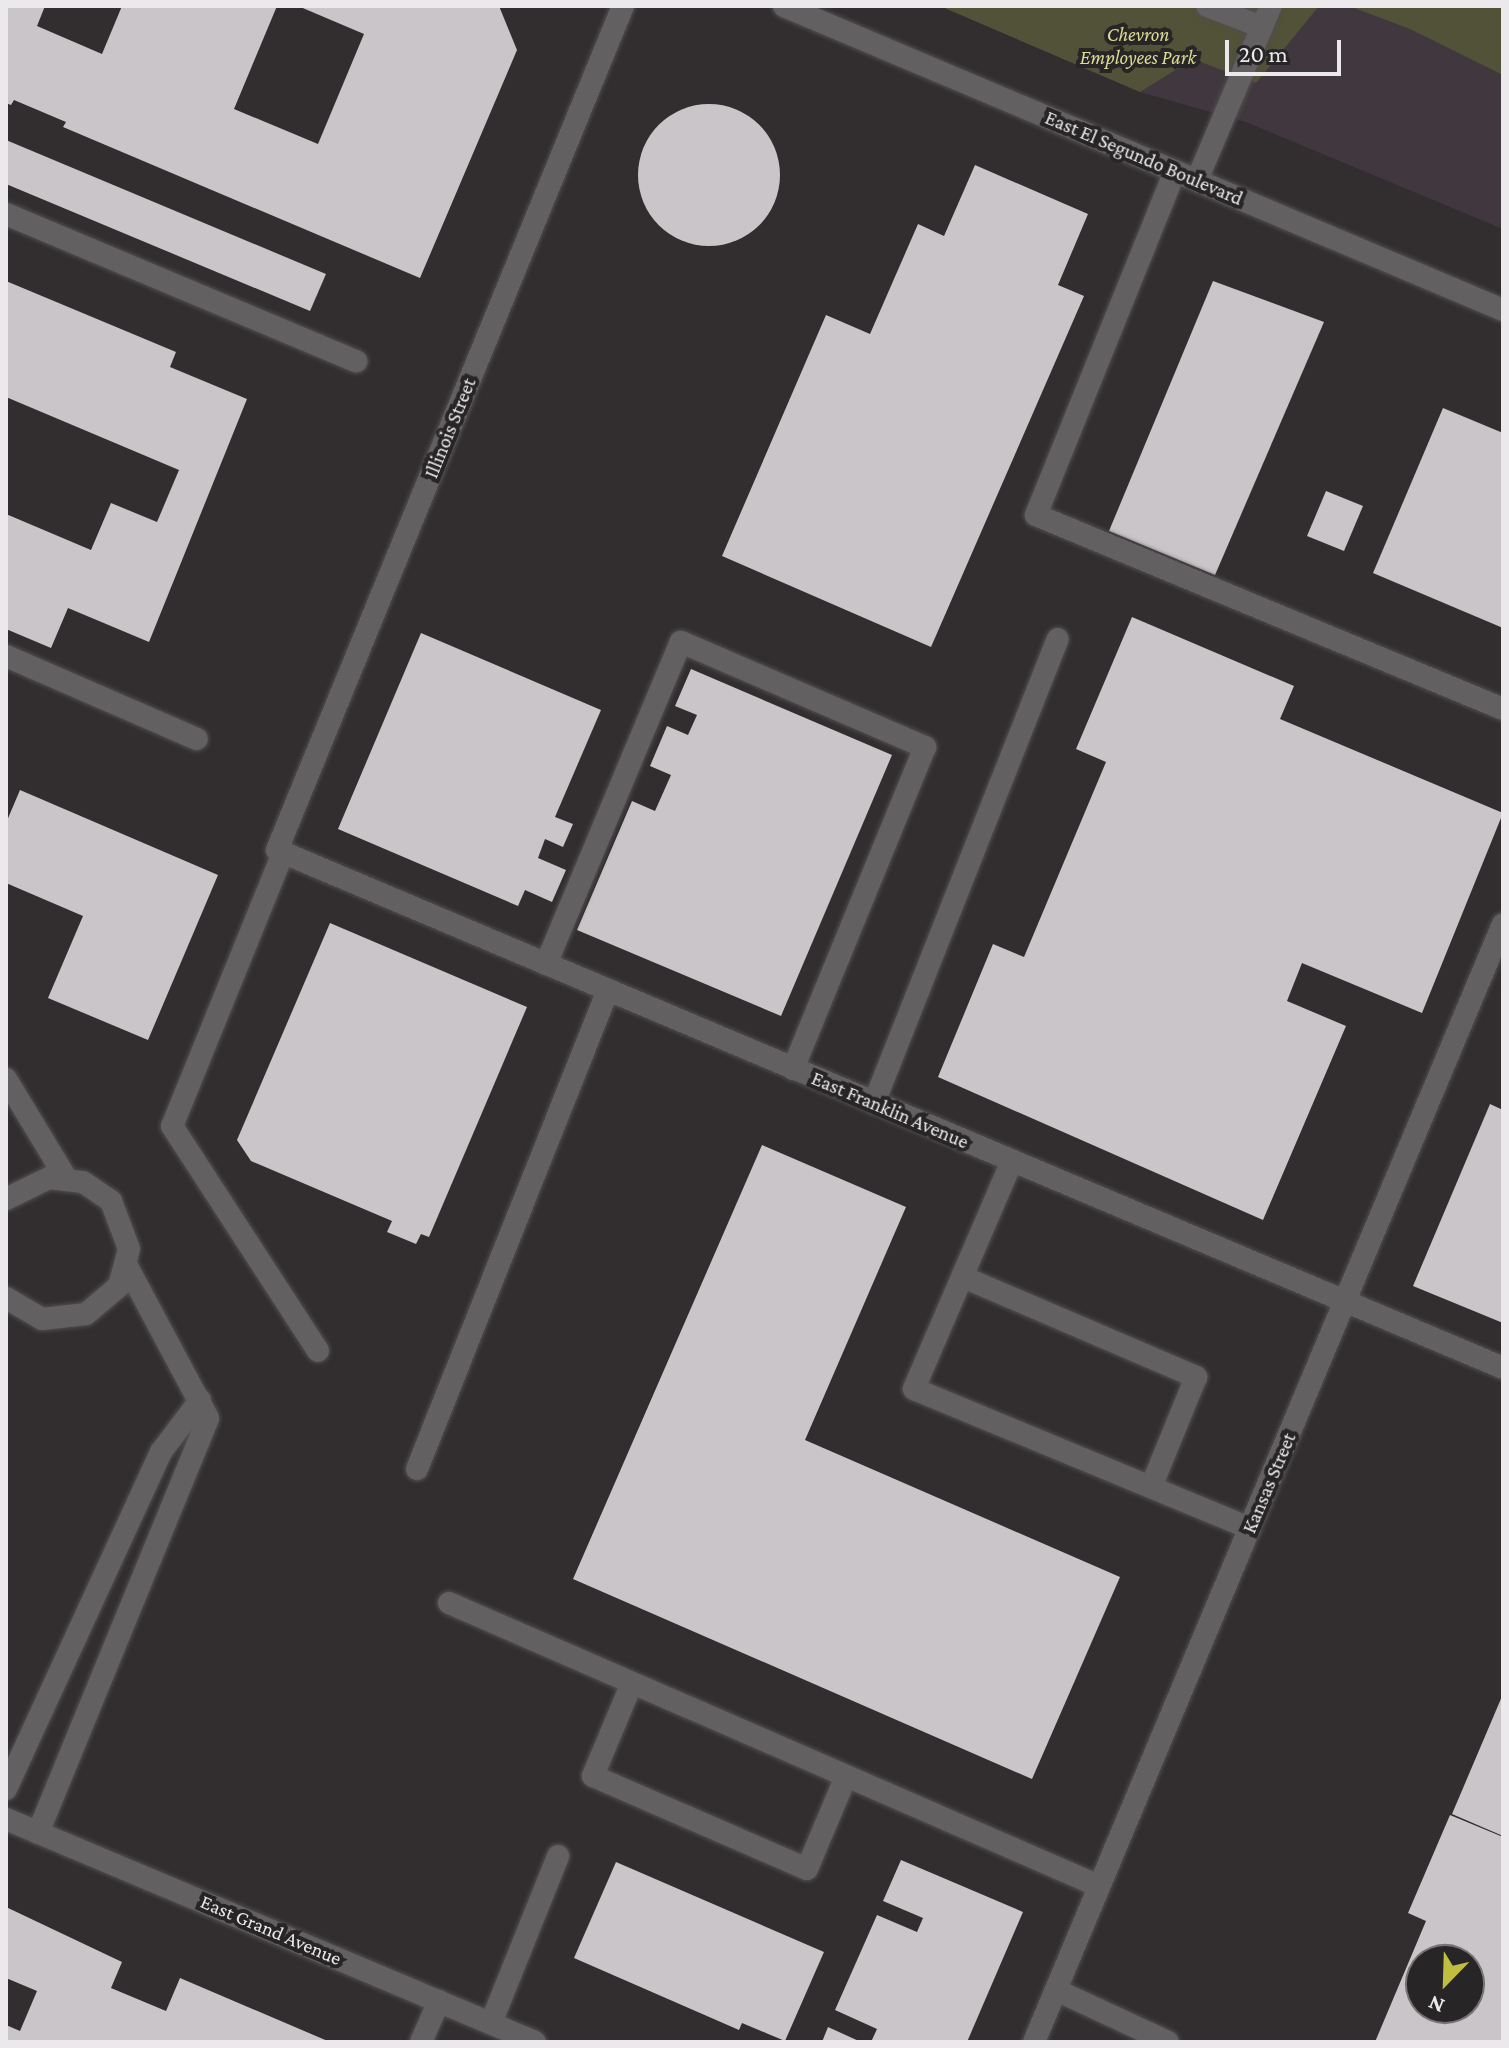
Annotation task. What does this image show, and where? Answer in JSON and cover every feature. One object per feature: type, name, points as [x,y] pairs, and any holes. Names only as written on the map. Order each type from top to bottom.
[{"type":"street","name":"Illinois Street","points":[[318,1351],[172,1126],[623,6]]},
{"type":"street","name":"East El Segundo Boulevard","points":[[784,6],[1503,310]]},
{"type":"street","points":[[1207,6],[1262,27]]},
{"type":"street","points":[[1197,180],[1271,6]]},
{"type":"street","points":[[1175,171],[1036,515],[1503,709]]},
{"type":"street","points":[[6,214],[356,361]]},
{"type":"street","points":[[874,1103],[1058,639]]},
{"type":"street","points":[[546,964],[681,642],[925,747],[793,1069]]},
{"type":"street","points":[[6,656],[197,739]]},
{"type":"street","name":"East Franklin Avenue","points":[[280,852],[1503,1368]]},
{"type":"street","name":"Kansas Street","points":[[1034,2042],[1503,924]]},
{"type":"street","points":[[417,1469],[608,990]]},
{"type":"street","points":[[6,1079],[66,1178]]},
{"type":"street","points":[[1012,1161],[914,1389],[1250,1528]]},
{"type":"street","points":[[6,1199],[32,1182],[66,1178],[98,1190],[111,1201],[127,1232],[127,1266],[119,1286],[86,1314],[42,1319],[6,1298]]},
{"type":"street","points":[[38,1833],[204,1409],[127,1266]]},
{"type":"street","points":[[963,1277],[1196,1377],[1151,1487]]},
{"type":"street","points":[[6,1789],[161,1452],[204,1409]]},
{"type":"street","points":[[449,1603],[1099,1886]]},
{"type":"street","points":[[632,1683],[593,1776],[635,1795],[807,1869],[846,1776]]},
{"type":"street","name":"East Grand Avenue","points":[[6,1819],[535,2042]]},
{"type":"street","points":[[491,2023],[558,1856]]},
{"type":"street","points":[[1056,1990],[1134,2035],[1168,2042]]},
{"type":"street","points":[[421,2042],[439,2001]]},
{"type":"shaded area","points":[[940,6],[1503,6],[1503,229],[1246,122],[1140,92]]},
{"type":"green space","name":"Chevron Employees Park","points":[[940,6],[1319,6],[1256,83],[1193,59],[1140,92]]},
{"type":"green space","points":[[1349,6],[1503,6],[1503,75],[1410,29]]},
{"type":"building","points":[[6,6],[45,6],[37,26],[102,54],[122,6],[277,6],[234,109],[318,144],[364,34],[298,6],[499,6],[517,50],[420,278],[63,127],[66,122],[14,100],[11,105],[6,103]]},
{"type":"building","points":[[709,104],[736,109],[759,125],[775,148],[780,175],[775,202],[759,225],[736,241],[709,246],[682,241],[659,225],[643,202],[638,175],[643,148],[659,125],[682,109]]},
{"type":"building","points":[[6,140],[326,274],[310,311],[6,184]]},
{"type":"building","points":[[975,165],[1088,214],[1058,285],[1084,296],[931,647],[722,556],[826,315],[870,334],[918,224],[944,236]]},
{"type":"building","points":[[6,281],[176,352],[170,367],[247,399],[149,642],[68,608],[51,648],[6,629],[6,514],[91,550],[111,503],[157,522],[179,470],[6,397]]},
{"type":"building","points":[[1213,281],[1324,322],[1215,575],[1109,531]]},
{"type":"building","points":[[1443,408],[1503,433],[1503,628],[1373,573]]},
{"type":"building","points":[[1326,491],[1363,506],[1344,551],[1307,536]]},
{"type":"building","points":[[1132,617],[1294,686],[1280,719],[1503,813],[1422,1013],[1302,963],[1287,1001],[1346,1026],[1263,1220],[938,1077],[993,944],[1024,957],[1106,762],[1076,749]]},
{"type":"building","points":[[421,633],[601,710],[555,817],[573,824],[563,847],[545,839],[538,858],[566,870],[552,902],[525,890],[518,906],[338,829]]},
{"type":"building","points":[[691,669],[892,755],[781,1016],[577,930],[632,801],[655,811],[671,775],[650,766],[667,726],[688,735],[697,715],[675,706]]},
{"type":"building","points":[[20,790],[218,875],[148,1040],[48,998],[83,916],[6,883],[6,823]]},
{"type":"building","points":[[330,923],[527,1007],[429,1237],[421,1234],[416,1244],[387,1232],[392,1221],[251,1161],[237,1140]]},
{"type":"building","points":[[1490,1104],[1503,1110],[1503,1323],[1413,1286]]},
{"type":"building","points":[[762,1145],[906,1207],[805,1440],[1120,1577],[1032,1779],[573,1579]]},
{"type":"building","points":[[1503,1694],[1503,1836],[1452,1814]]},
{"type":"building","points":[[1450,1815],[1503,1837],[1503,2042],[1375,2042],[1405,1971],[1405,2024],[1485,2024],[1485,1944],[1416,1944],[1426,1921],[1408,1913]]},
{"type":"building","points":[[901,1860],[1023,1912],[967,2042],[871,2042],[877,2029],[835,2010],[877,1915],[917,1932],[923,1918],[883,1901]]},
{"type":"building","points":[[616,1862],[824,1952],[785,2041],[742,2023],[739,2030],[574,1958]]},
{"type":"building","points":[[6,1907],[122,1962],[111,1988],[166,2011],[180,1978],[330,2042],[6,2042],[6,2025],[20,2031],[37,1991],[6,1978]]},
{"type":"building","points":[[828,2027],[861,2042],[822,2042]]}]
